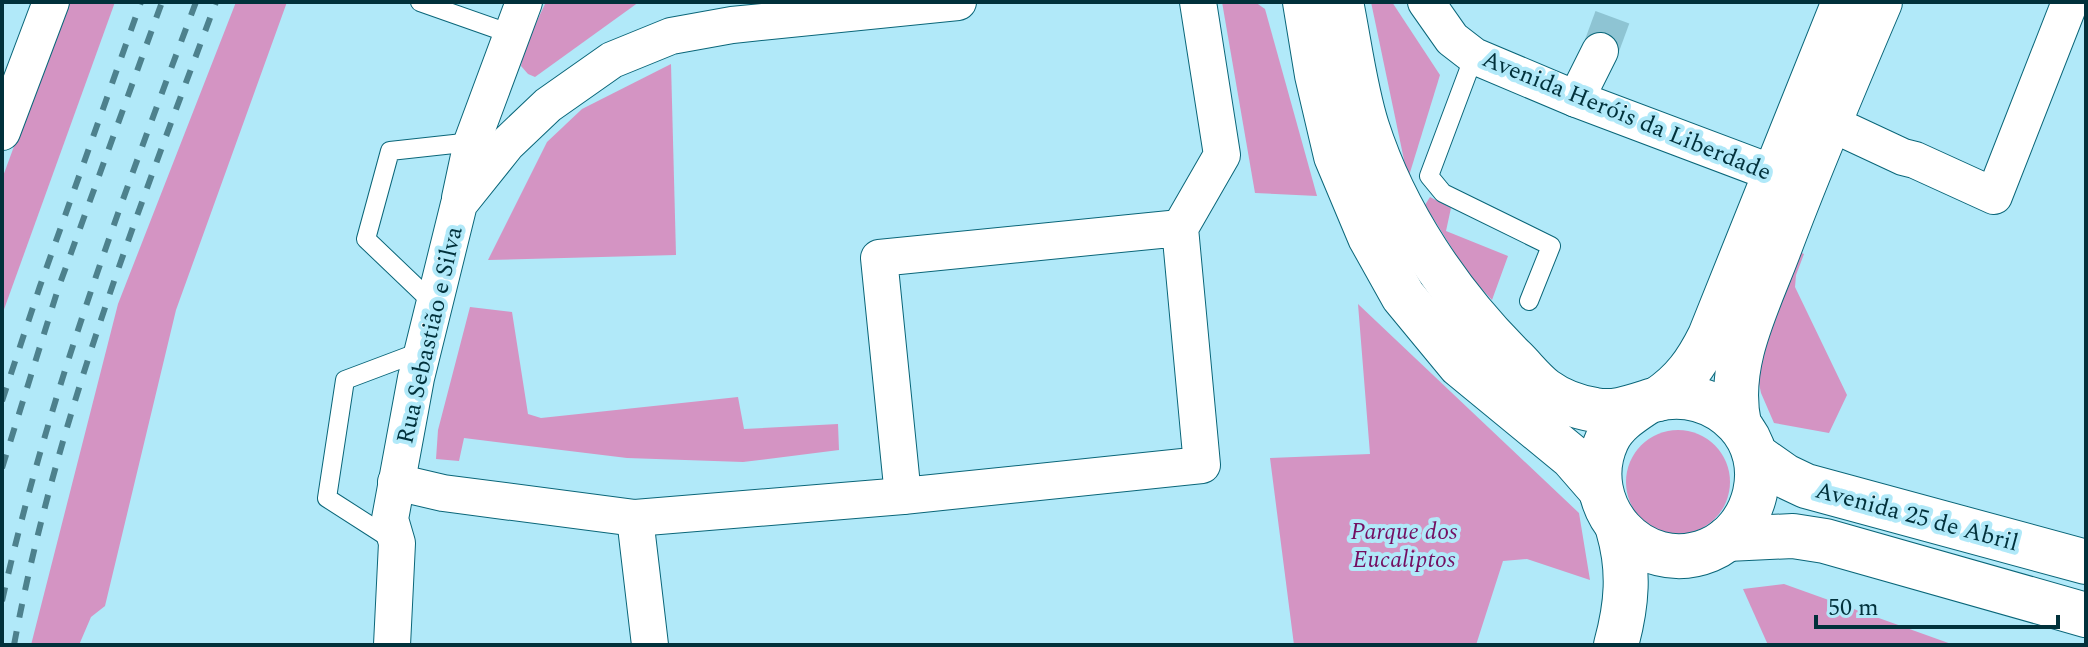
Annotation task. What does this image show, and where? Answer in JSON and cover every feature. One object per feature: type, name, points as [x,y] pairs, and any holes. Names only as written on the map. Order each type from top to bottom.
[{"type":"main road","points":[[1305,2],[1317,75],[1336,156],[1370,237],[1403,296],[1460,365],[1572,457],[1599,488]]},
{"type":"main road","name":"Avenida 25 de Abril","points":[[1341,2],[1367,126],[1401,206],[1449,285],[1499,345],[1545,390],[1570,404],[1598,411],[1617,412],[1680,396],[1702,400],[1722,409],[1747,440],[1785,476],[1806,486],[2086,562]]},
{"type":"main road","points":[[1616,643],[1656,579],[1673,564],[1709,547],[1744,522],[1754,501],[1758,478],[1734,402],[1742,349],[1788,179],[1844,2]]},
{"type":"main road","points":[[1616,643],[1626,602],[1628,577],[1626,555],[1618,529],[1606,510],[1599,488],[1599,462],[1608,438],[1625,417],[1677,386],[1698,360],[1788,179],[1828,122],[1880,2]]},
{"type":"main road","name":"Avenida 25 de Abril","points":[[1618,529],[1639,546],[1664,555],[1793,536],[1825,541],[2086,615]]},
{"type":"street","points":[[2,132],[51,2]]},
{"type":"street","name":"Rua Sebastião e Silva","points":[[392,645],[397,543],[390,519],[433,303],[459,204],[517,134],[548,105],[612,60],[671,36],[802,10],[958,2]]},
{"type":"street","points":[[396,482],[443,493],[635,518],[903,496],[1202,465],[1180,228],[1222,155],[1198,2]]},
{"type":"street","name":"Avenida Heróis da Liberdade","points":[[1426,2],[1452,39],[1474,56],[1576,99],[1788,179]]},
{"type":"street","points":[[1828,122],[1994,196],[2070,2]]},
{"type":"street","points":[[459,204],[472,142],[518,18]]},
{"type":"street","points":[[1576,99],[1600,51]]},
{"type":"street","points":[[903,496],[879,258],[1180,228]]},
{"type":"street","points":[[635,518],[650,645]]},
{"type":"lane","points":[[420,2],[518,18]]},
{"type":"lane","points":[[1474,56],[1429,176],[1443,193],[1551,246],[1529,301]]},
{"type":"lane","points":[[433,303],[366,239],[390,151],[472,142]]},
{"type":"lane","points":[[397,543],[327,498],[345,380],[422,351]]},
{"type":"green space","points":[[67,2],[115,2],[2,315],[2,179]]},
{"type":"green space","points":[[236,2],[287,2],[176,310],[105,606],[91,617],[79,645],[31,645],[118,304]]},
{"type":"green space","points":[[546,2],[639,2],[535,77],[521,66],[524,48]]},
{"type":"green space","points":[[1222,2],[1255,2],[1265,9],[1317,196],[1255,193]]},
{"type":"green space","points":[[1371,2],[1392,2],[1440,75],[1408,179]]},
{"type":"green space","points":[[671,64],[676,255],[488,260],[547,142],[582,109]]},
{"type":"green space","points":[[1430,197],[1451,208],[1446,231],[1508,256],[1492,300],[1468,274],[1425,205]]},
{"type":"green space","points":[[1795,250],[1804,254],[1795,287],[1847,395],[1829,433],[1774,423],[1761,393],[1755,364]]},
{"type":"green space","name":"Parque dos Eucaliptos","points":[[1358,304],[1579,513],[1590,580],[1527,559],[1503,561],[1476,645],[1294,645],[1270,458],[1370,454]]},
{"type":"green space","points":[[470,307],[512,312],[528,414],[541,418],[738,397],[744,429],[838,424],[839,450],[743,462],[627,458],[464,438],[459,461],[436,459],[438,430]]},
{"type":"green space","points":[[1678,430],[1698,434],[1715,445],[1726,462],[1730,482],[1726,502],[1715,519],[1698,530],[1678,534],[1658,530],[1641,519],[1630,502],[1626,482],[1630,462],[1641,445],[1658,434]]},
{"type":"green space","points":[[1784,584],[1954,645],[1768,645],[1743,589]]},
{"type":"tunnel","points":[[1600,51],[1618,2]]},
{"type":"railway","points":[[2,401],[141,2]]},
{"type":"railway","points":[[2,468],[58,289],[162,2]]},
{"type":"railway","points":[[2,601],[41,449],[88,298],[196,2]]},
{"type":"railway","points":[[14,645],[31,563],[75,400],[129,239],[216,2]]}]
